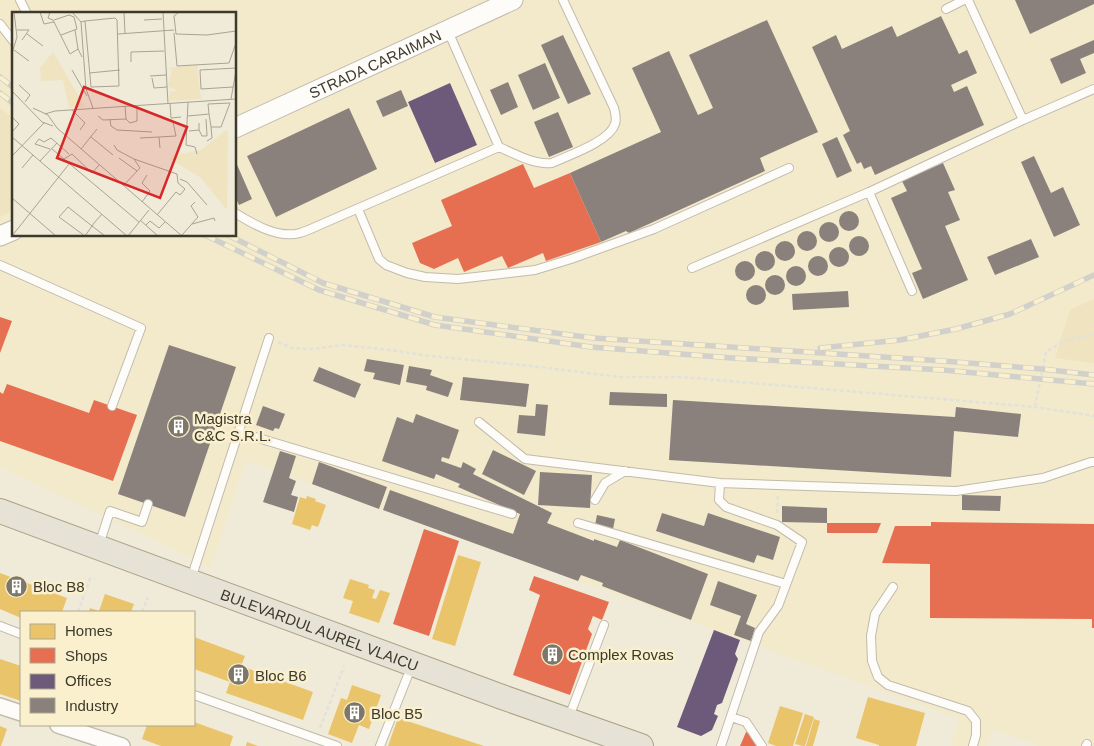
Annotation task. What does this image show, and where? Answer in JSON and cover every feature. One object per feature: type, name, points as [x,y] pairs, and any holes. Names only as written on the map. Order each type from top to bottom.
[{"type":"main road","name":"BULEVARDUL AUREL VLAICU","points":[[0,511],[641,746]]},
{"type":"street","name":"STRADA CARAIMAN","points":[[236,128],[513,0]]},
{"type":"street","points":[[0,236],[12,231]]},
{"type":"street","points":[[0,706],[20,713]]},
{"type":"street","points":[[65,726],[79,728],[122,746]]},
{"type":"lane","points":[[20,0],[26,12]]},
{"type":"lane","points":[[448,30],[499,147],[543,164],[552,163],[601,141],[615,126],[616,118],[614,108],[563,0]]},
{"type":"lane","points":[[946,9],[966,0],[1024,120]]},
{"type":"lane","points":[[0,24],[12,39]]},
{"type":"lane","points":[[692,268],[868,192],[1094,89]]},
{"type":"lane","points":[[236,214],[273,232],[285,234],[298,233],[358,209],[499,147]]},
{"type":"lane","points":[[358,209],[379,259],[386,266],[407,273],[458,278],[535,270],[571,259],[654,229],[789,168]]},
{"type":"lane","points":[[868,192],[912,291]]},
{"type":"lane","points":[[0,265],[141,328],[112,406]]},
{"type":"lane","points":[[190,581],[269,338]]},
{"type":"lane","points":[[479,422],[525,459],[720,482],[956,491],[1043,478],[1094,462]]},
{"type":"lane","points":[[238,432],[512,514]]},
{"type":"lane","points":[[595,500],[605,483],[625,471]]},
{"type":"lane","points":[[720,482],[719,500],[726,508],[777,525],[802,542],[778,606],[759,632],[721,746]]},
{"type":"lane","points":[[98,547],[110,512],[142,522],[148,504]]},
{"type":"lane","points":[[578,523],[786,584]]},
{"type":"lane","points":[[893,588],[875,614],[871,636],[872,661],[878,677],[888,685],[968,711],[976,721],[976,735],[973,746]]},
{"type":"lane","points":[[568,720],[604,625]]},
{"type":"lane","points":[[0,626],[20,634]]},
{"type":"lane","points":[[380,746],[413,664]]},
{"type":"lane","points":[[195,695],[337,746]]},
{"type":"lane","points":[[731,717],[746,722],[762,746]]},
{"type":"path","points":[[1035,407],[1046,352],[1067,339],[1094,334]]},
{"type":"path","points":[[269,338],[292,348],[314,348],[342,344],[430,356],[620,377],[681,377],[1035,407],[1094,416]]},
{"type":"path","points":[[777,525],[779,485]]},
{"type":"path","points":[[78,611],[91,576]]},
{"type":"path","points":[[142,611],[148,596]]},
{"type":"path","points":[[316,739],[344,666]]},
{"type":"shaded area","points":[[0,0],[1094,0],[1094,746],[1040,746],[992,729],[986,746],[951,746],[960,719],[246,460],[211,567],[0,467],[0,217],[12,211],[12,236],[236,236],[236,12],[12,12],[12,117],[0,108]]},
{"type":"shaded area","points":[[0,108],[12,117],[12,211],[0,217]]},
{"type":"shaded area","points":[[1094,299],[1094,363],[1055,358],[1070,310]]},
{"type":"building: Homes","points":[[307,496],[326,505],[318,527],[312,525],[310,530],[292,524],[300,497],[306,499]]},
{"type":"building: Homes","points":[[458,555],[481,562],[455,646],[432,639]]},
{"type":"building: Homes","name":"Bloc B8","points":[[0,573],[67,598],[62,611],[20,611],[20,618],[0,609]]},
{"type":"building: Homes","points":[[350,579],[369,585],[368,588],[375,590],[372,598],[376,599],[380,590],[390,593],[379,623],[349,613],[353,601],[343,598]]},
{"type":"building: Homes","points":[[105,594],[134,604],[131,611],[99,611]]},
{"type":"building: Homes","name":"Bloc B6","points":[[195,637],[245,656],[241,666],[313,692],[303,720],[226,693],[230,682],[195,669]]},
{"type":"building: Homes","points":[[0,659],[20,666],[20,701],[0,694]]},
{"type":"building: Homes","name":"Bloc B5","points":[[352,685],[381,695],[369,729],[359,725],[352,743],[328,734],[341,698],[347,700]]},
{"type":"building: Homes","points":[[868,697],[925,713],[916,746],[879,746],[856,738]]},
{"type":"building: Homes","points":[[780,706],[803,713],[793,746],[776,746],[768,743]]},
{"type":"building: Homes","points":[[805,714],[814,717],[805,746],[803,746],[795,744]]},
{"type":"building: Homes","points":[[398,718],[484,746],[388,746]]},
{"type":"building: Homes","points":[[814,719],[820,721],[813,746],[806,746]]},
{"type":"building: Homes","points":[[195,722],[233,736],[230,746],[161,746],[142,739],[147,726],[195,726]]},
{"type":"building: Homes","points":[[0,726],[7,729],[1,746],[0,746]]},
{"type":"building: Homes","points":[[247,742],[258,746],[246,746]]},
{"type":"building: Shops","points":[[523,164],[534,188],[570,173],[601,242],[546,261],[543,253],[508,268],[502,256],[464,272],[458,258],[434,269],[420,263],[412,243],[452,226],[441,200]]},
{"type":"building: Shops","points":[[0,317],[12,321],[0,353]]},
{"type":"building: Shops","points":[[7,384],[89,413],[94,400],[137,415],[113,481],[0,441],[0,392],[3,394]]},
{"type":"building: Shops","points":[[931,522],[1094,524],[1094,628],[1092,628],[1092,619],[930,618],[930,564],[882,563],[895,526],[931,526]]},
{"type":"building: Shops","points":[[827,523],[881,523],[877,533],[827,533]]},
{"type":"building: Shops","points":[[424,529],[459,541],[429,636],[393,624]]},
{"type":"building: Shops","name":"Complex Rovas","points":[[534,576],[609,602],[602,620],[593,616],[588,629],[592,634],[570,695],[513,675],[540,595],[529,590]]},
{"type":"building: Shops","points":[[746,732],[751,734],[758,746],[740,746]]},
{"type":"building: Offices","points":[[450,83],[477,145],[435,163],[408,102]]},
{"type":"building: Offices","points":[[714,630],[740,640],[735,654],[738,659],[722,703],[717,705],[714,714],[718,716],[712,730],[701,736],[677,727]]},
{"type":"building: Industry","points":[[1015,0],[1094,0],[1094,4],[1030,34]]},
{"type":"building: Industry","points":[[941,16],[959,54],[967,50],[977,73],[951,85],[954,92],[967,86],[984,125],[875,175],[871,166],[864,169],[861,162],[857,164],[843,135],[850,131],[812,47],[836,35],[842,49],[892,26],[897,37]]},
{"type":"building: Industry","points":[[767,20],[818,132],[760,158],[765,171],[629,233],[626,231],[601,242],[570,173],[661,132],[632,68],[669,51],[698,115],[713,108],[689,55]]},
{"type":"building: Industry","points":[[563,35],[591,94],[568,104],[541,45]]},
{"type":"building: Industry","points":[[1094,40],[1094,53],[1080,59],[1086,73],[1061,84],[1050,59]]},
{"type":"building: Industry","points":[[545,63],[560,98],[533,110],[518,75]]},
{"type":"building: Industry","points":[[508,82],[518,107],[501,115],[490,90]]},
{"type":"building: Industry","points":[[401,90],[408,106],[383,117],[376,101]]},
{"type":"building: Industry","points":[[349,108],[377,169],[276,217],[247,156]]},
{"type":"building: Industry","points":[[558,112],[573,147],[549,157],[534,122]]},
{"type":"building: Industry","points":[[837,137],[852,171],[837,178],[822,144]]},
{"type":"building: Industry","points":[[1034,156],[1051,193],[1063,187],[1080,225],[1054,237],[1021,162]]},
{"type":"building: Industry","points":[[236,162],[252,199],[239,205],[236,198]]},
{"type":"building: Industry","points":[[943,163],[955,190],[948,192],[960,220],[945,226],[968,280],[923,299],[912,273],[922,269],[891,198],[907,191],[902,181]]},
{"type":"building: Industry","points":[[849,211],[856,214],[859,221],[856,228],[849,231],[842,228],[839,221],[842,214]]},
{"type":"building: Industry","points":[[829,222],[836,225],[839,232],[836,239],[829,242],[822,239],[819,232],[822,225]]},
{"type":"building: Industry","points":[[807,231],[814,234],[817,241],[814,248],[807,251],[800,248],[797,241],[800,234]]},
{"type":"building: Industry","points":[[859,236],[866,239],[869,246],[866,253],[859,256],[852,253],[849,246],[852,239]]},
{"type":"building: Industry","points":[[1031,239],[1039,257],[995,275],[987,257]]},
{"type":"building: Industry","points":[[785,241],[792,244],[795,251],[792,258],[785,261],[778,258],[775,251],[778,244]]},
{"type":"building: Industry","points":[[839,247],[846,250],[849,257],[846,264],[839,267],[832,264],[829,257],[832,250]]},
{"type":"building: Industry","points":[[765,251],[772,254],[775,261],[772,268],[765,271],[758,268],[755,261],[758,254]]},
{"type":"building: Industry","points":[[818,256],[825,259],[828,266],[825,273],[818,276],[811,273],[808,266],[811,259]]},
{"type":"building: Industry","points":[[745,261],[752,264],[755,271],[752,278],[745,281],[738,278],[735,271],[738,264]]},
{"type":"building: Industry","points":[[796,266],[803,269],[806,276],[803,283],[796,286],[789,283],[786,276],[789,269]]},
{"type":"building: Industry","points":[[775,275],[782,278],[785,285],[782,292],[775,295],[768,292],[765,285],[768,278]]},
{"type":"building: Industry","points":[[756,285],[763,288],[766,295],[763,302],[756,305],[749,302],[746,295],[749,288]]},
{"type":"building: Industry","points":[[848,291],[849,307],[793,310],[792,294]]},
{"type":"building: Industry","name":"Magistra C&C S.R.L.","points":[[169,345],[236,367],[185,517],[118,494]]},
{"type":"building: Industry","points":[[367,359],[404,365],[400,385],[373,379],[375,373],[364,371]]},
{"type":"building: Industry","points":[[409,366],[432,370],[430,375],[453,383],[448,397],[426,390],[427,386],[406,382]]},
{"type":"building: Industry","points":[[319,367],[361,384],[355,398],[313,381]]},
{"type":"building: Industry","points":[[463,377],[529,384],[526,407],[460,400]]},
{"type":"building: Industry","points":[[610,392],[667,394],[667,407],[609,405]]},
{"type":"building: Industry","points":[[673,400],[955,417],[956,407],[1021,414],[1018,437],[954,431],[951,477],[669,460]]},
{"type":"building: Industry","points":[[536,404],[548,405],[545,436],[517,433],[519,415],[535,416]]},
{"type":"building: Industry","points":[[263,406],[285,414],[279,429],[275,428],[273,431],[256,425]]},
{"type":"building: Industry","points":[[416,414],[459,430],[449,459],[442,457],[441,461],[461,468],[463,462],[476,469],[473,474],[552,513],[547,523],[594,541],[594,539],[617,547],[620,540],[708,574],[691,620],[602,586],[603,583],[581,575],[578,581],[383,510],[390,490],[513,534],[520,514],[458,487],[460,484],[436,474],[434,479],[382,461],[397,417],[413,423]]},
{"type":"building: Industry","points":[[493,450],[536,471],[524,495],[482,474]]},
{"type":"building: Industry","points":[[280,451],[296,456],[289,478],[296,481],[291,495],[298,497],[294,512],[263,502]]},
{"type":"building: Industry","points":[[319,462],[387,487],[379,509],[312,484]]},
{"type":"building: Industry","points":[[540,472],[592,475],[590,508],[538,505]]},
{"type":"building: Industry","points":[[962,495],[1001,496],[1000,511],[962,510]]},
{"type":"building: Industry","points":[[782,506],[827,508],[827,523],[782,522]]},
{"type":"building: Industry","points":[[662,513],[704,526],[708,513],[780,537],[773,560],[757,555],[754,563],[656,531]]},
{"type":"building: Industry","points":[[597,515],[615,519],[613,529],[595,525]]},
{"type":"building: Industry","points":[[718,581],[757,595],[746,624],[755,628],[751,641],[734,635],[741,616],[710,605]]},
{"type":"railway","points":[[0,77],[12,86]]},
{"type":"railway","points":[[0,93],[12,102]]},
{"type":"railway","points":[[207,236],[319,290],[435,325],[591,347],[732,358],[943,370],[1094,384]]},
{"type":"railway","points":[[230,236],[323,283],[435,317],[593,338],[943,361],[1094,375]]},
{"type":"railway","points":[[820,348],[900,340],[956,329],[1010,314],[1094,275]]},
{"type":"place","name":"Magistra C&C S.R.L.","points":[[178,427]]},
{"type":"place","name":"Bloc B8","points":[[17,586]]},
{"type":"place","name":"Complex Rovas","points":[[552,654]]},
{"type":"place","name":"Bloc B6","points":[[239,675]]},
{"type":"place","name":"Bloc B5","points":[[355,713]]}]
